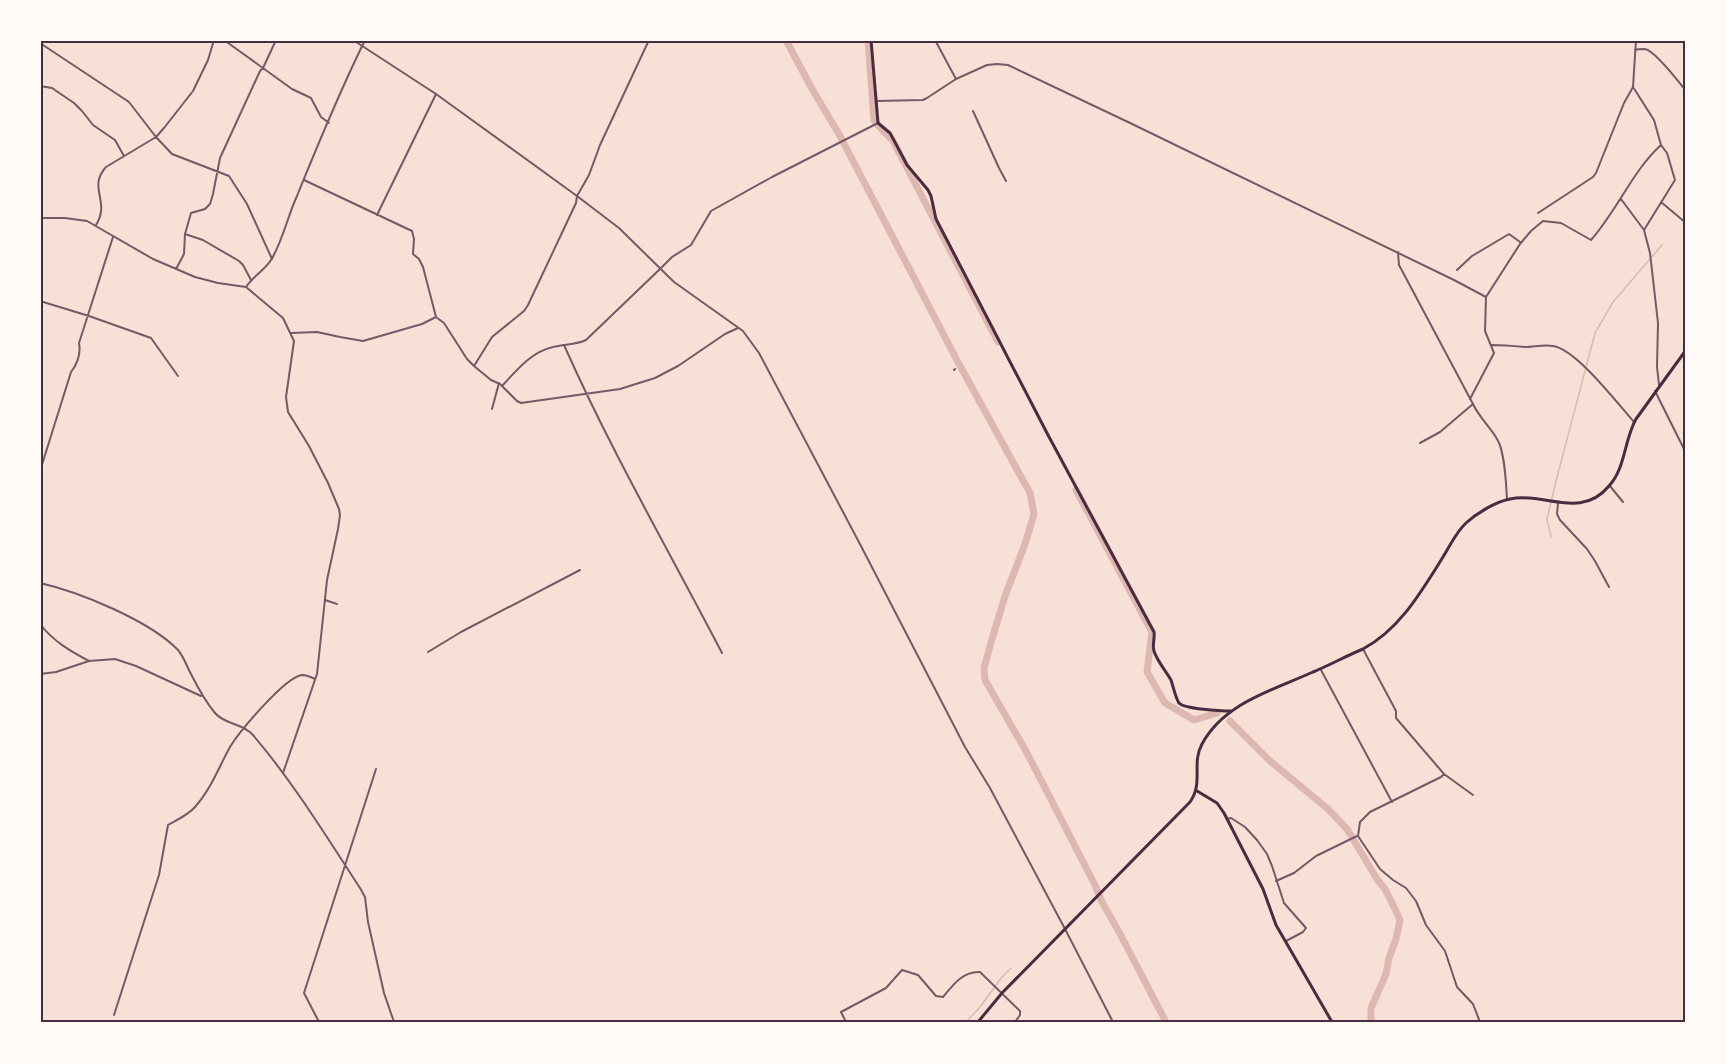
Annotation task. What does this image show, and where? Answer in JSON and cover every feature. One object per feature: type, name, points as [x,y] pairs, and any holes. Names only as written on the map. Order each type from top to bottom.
[{"type":"main road","points":[[871,41],[878,123],[890,133],[908,165],[931,196],[936,219],[1154,633],[1154,652],[1171,680],[1178,702],[1181,705],[1204,709],[1231,711]]},
{"type":"main road","points":[[978,1023],[1002,993],[1190,802],[1197,791],[1197,759],[1202,744],[1221,720],[1248,700],[1321,669],[1378,640],[1394,627],[1408,609],[1464,524],[1489,508],[1508,499],[1527,498],[1578,504],[1593,499],[1610,486],[1618,473],[1634,423],[1686,350]]},
{"type":"main road","points":[[1197,791],[1216,803],[1227,819],[1263,889],[1276,925],[1332,1023]]},
{"type":"street","points":[[96,225],[102,212],[97,183],[100,174],[106,167],[156,137],[193,91],[208,60],[214,40]]},
{"type":"street","points":[[224,40],[292,89],[311,98],[321,117],[329,123]]},
{"type":"street","points":[[176,269],[184,254],[185,234],[191,213],[205,209],[210,204],[220,158],[276,40]]},
{"type":"street","points":[[353,40],[436,94],[577,196],[619,228],[674,282],[750,338],[861,546],[964,747],[990,788],[1113,1023]]},
{"type":"street","points":[[246,287],[272,259],[365,40]]},
{"type":"street","points":[[474,366],[492,338],[528,305],[649,40]]},
{"type":"street","points":[[815,40],[833,40]]},
{"type":"street","points":[[861,40],[871,41]]},
{"type":"street","points":[[936,40],[956,79]]},
{"type":"street","points":[[1538,213],[1593,177],[1623,103],[1633,87],[1636,40]]},
{"type":"street","points":[[40,43],[129,102],[172,154],[229,176],[247,204],[272,259]]},
{"type":"street","points":[[1635,50],[1645,49],[1653,53],[1686,91]]},
{"type":"street","points":[[876,101],[927,98],[956,79],[992,64],[1008,65],[1398,252],[1486,297]]},
{"type":"street","points":[[40,86],[52,88],[74,103],[93,125],[115,140],[124,156]]},
{"type":"street","points":[[1633,87],[1658,127],[1661,145],[1667,153],[1675,180],[1644,230]]},
{"type":"street","points":[[377,215],[436,94]]},
{"type":"street","points":[[973,111],[1006,181]]},
{"type":"street","points":[[502,386],[526,361],[542,351],[586,340],[672,257],[691,246],[711,211],[878,123]]},
{"type":"street","points":[[1470,399],[1494,352],[1485,331],[1486,297],[1521,243],[1543,221],[1561,223],[1591,240],[1648,158],[1661,145]]},
{"type":"street","points":[[304,180],[404,226],[414,234],[413,254],[423,267],[436,317],[444,323],[467,359],[521,403],[620,389],[655,378],[678,366],[725,334],[739,328]]},
{"type":"street","points":[[1621,199],[1644,230],[1651,258],[1658,323],[1659,385]]},
{"type":"street","points":[[1661,202],[1686,223]]},
{"type":"street","points":[[40,218],[71,218],[87,221],[153,259],[195,277],[246,287],[255,292],[266,305],[278,312],[291,333],[294,341],[286,397],[288,412],[328,483],[340,515],[329,563],[316,679],[283,773]]},
{"type":"street","points":[[185,234],[203,240],[239,261],[251,280]]},
{"type":"street","points":[[1457,270],[1472,256],[1509,234],[1521,243]]},
{"type":"street","points":[[40,471],[71,372],[76,366],[80,353],[79,343],[113,237]]},
{"type":"street","points":[[1398,252],[1399,265],[1470,399],[1502,449],[1508,499]]},
{"type":"street","points":[[40,301],[151,338],[178,376]]},
{"type":"street","points":[[291,333],[317,332],[363,340],[422,324],[436,317]]},
{"type":"street","points":[[564,345],[585,393],[722,653]]},
{"type":"street","points":[[1492,345],[1526,347],[1546,345],[1561,348],[1607,390],[1634,423]]},
{"type":"street","points":[[492,409],[499,383]]},
{"type":"street","points":[[1655,391],[1686,453]]},
{"type":"street","points":[[1420,443],[1440,432],[1473,404]]},
{"type":"street","points":[[1682,444],[1686,442]]},
{"type":"street","points":[[1610,486],[1623,502]]},
{"type":"street","points":[[1558,503],[1557,514],[1560,519],[1587,549],[1609,587]]},
{"type":"street","points":[[428,652],[461,632],[580,570]]},
{"type":"street","points":[[40,583],[57,587],[100,604],[152,629],[179,651],[203,698],[217,715],[252,733],[283,773],[365,897],[377,966],[394,1023]]},
{"type":"street","points":[[325,600],[338,604]]},
{"type":"street","points":[[40,624],[65,648],[88,661]]},
{"type":"street","points":[[1363,649],[1396,711],[1396,718],[1444,774],[1473,795]]},
{"type":"street","points":[[41,675],[88,661],[115,659],[128,662],[203,698]]},
{"type":"street","points":[[1321,669],[1392,802]]},
{"type":"street","points":[[114,1015],[159,875],[168,825],[196,807],[211,785],[230,747],[244,728],[280,689],[302,675],[316,679]]},
{"type":"street","points":[[319,1023],[304,993],[376,769]]},
{"type":"street","points":[[1444,774],[1364,816],[1357,836],[1380,869],[1406,888],[1416,901],[1426,925],[1445,951],[1458,987],[1473,1004],[1480,1023]]},
{"type":"street","points":[[1227,819],[1231,818],[1245,826],[1257,840],[1267,854],[1284,903],[1306,928],[1303,932],[1285,941]]},
{"type":"street","points":[[1276,881],[1294,873],[1316,856],[1357,836]]},
{"type":"street","points":[[846,1023],[841,1012],[886,988],[902,970],[918,975],[939,997],[943,997],[960,978],[977,971],[980,972],[1020,1011],[1020,1016],[1015,1023]]},
{"type":"waterway","points":[[786,40],[840,136],[959,364],[1030,493],[1034,514],[990,646],[984,668],[985,680],[1026,751],[1166,1022]]},
{"type":"waterway","points":[[868,40],[874,120],[893,141],[998,342]]},
{"type":"waterway","points":[[1551,537],[1547,519],[1595,333],[1613,302],[1662,245]]},
{"type":"waterway","points":[[1076,490],[1152,632],[1147,672],[1165,703],[1194,720],[1217,713]]},
{"type":"waterway","points":[[1230,721],[1270,761],[1328,809],[1347,829],[1395,909],[1400,920],[1396,939],[1386,974],[1371,1008],[1371,1022]]},
{"type":"waterway","points":[[966,1022],[1011,968]]}]
